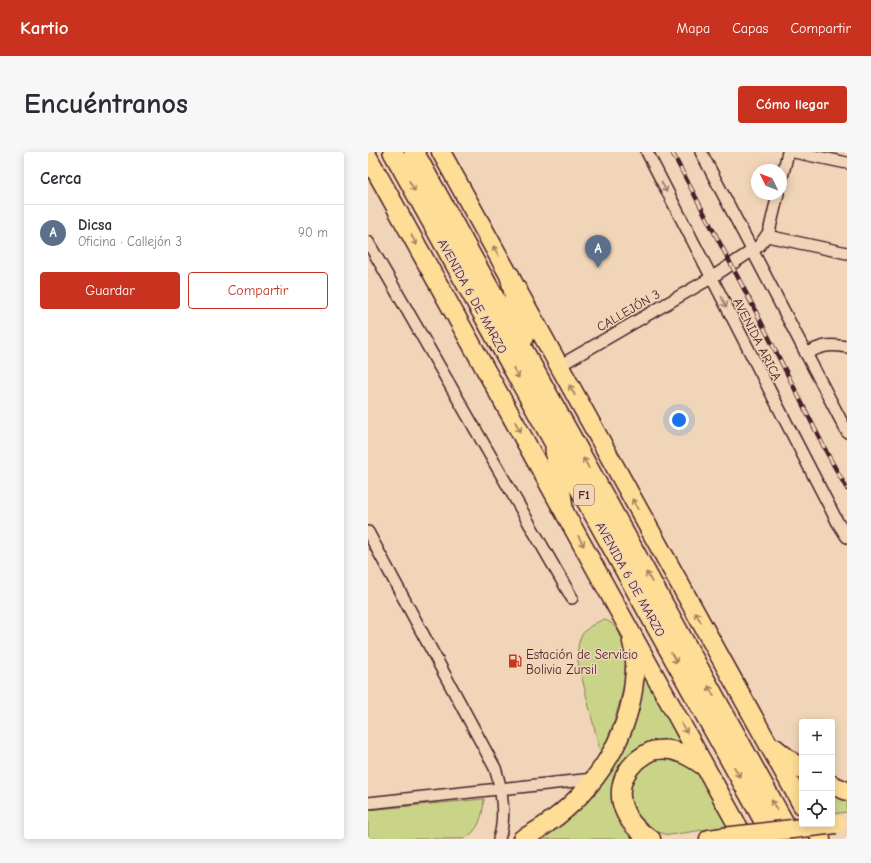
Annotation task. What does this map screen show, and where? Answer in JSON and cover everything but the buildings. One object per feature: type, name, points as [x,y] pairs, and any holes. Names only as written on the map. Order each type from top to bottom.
[{"type":"highway","name":"AVENIDA 6 DE MARZO","points":[[394,152],[774,839]]},
{"type":"highway","name":"AVENIDA 6 DE MARZO","points":[[414,152],[793,839]]},
{"type":"highway","points":[[510,276],[530,361]]},
{"type":"highway","points":[[553,439],[563,508]]},
{"type":"main road","points":[[441,152],[799,800]]},
{"type":"main road","name":"AVENIDA 6 DE MARZO","points":[[368,157],[745,839]]},
{"type":"main road","points":[[522,839],[562,813],[582,794],[610,756],[623,730],[631,704],[636,668],[633,647],[625,620]]},
{"type":"main road","points":[[764,737],[783,757],[799,768]]},
{"type":"main road","points":[[651,839],[642,834],[629,820],[621,801],[622,783],[628,769],[641,757],[656,750],[671,750],[689,755],[706,767]]},
{"type":"main road","points":[[835,786],[847,791]]},
{"type":"main road","points":[[716,838],[841,823]]},
{"type":"main road","points":[[815,827],[821,839]]},
{"type":"street","name":"AVENIDA ARICA","points":[[647,152],[838,523],[847,537]]},
{"type":"street","points":[[701,152],[847,432]]},
{"type":"street","points":[[785,164],[788,152]]},
{"type":"street","points":[[794,152],[847,163]]},
{"type":"street","points":[[776,200],[767,236],[847,252]]},
{"type":"street","name":"CALLEJÓN 3","points":[[559,366],[711,278],[753,250],[767,236]]},
{"type":"street","points":[[368,242],[572,598]]},
{"type":"street","points":[[806,354],[822,345],[834,344],[847,347]]},
{"type":"street","points":[[368,532],[495,768],[500,790],[503,827],[499,839]]},
{"type":"street","points":[[368,803],[593,779]]},
{"type":"green space","points":[[604,619],[613,625],[622,639],[625,654],[625,671],[618,708],[601,755],[578,662],[578,646],[582,635],[586,630],[590,626]]},
{"type":"green space","points":[[643,669],[682,747],[668,744],[614,780],[613,797],[615,813],[622,828],[634,839],[541,839],[558,827],[589,799],[614,767],[633,730],[639,709]]},
{"type":"green space","points":[[654,758],[679,760],[695,770],[700,775],[731,826],[669,835],[653,831],[633,815],[629,787],[630,782],[638,771]]},
{"type":"green space","points":[[835,795],[847,798],[847,812],[835,814]]},
{"type":"green space","points":[[484,799],[483,811],[479,822],[473,832],[463,839],[368,839],[368,810]]},
{"type":"railway","points":[[672,152],[847,489]]},
{"type":"place","name":"Dicsa","points":[[598,268]]},
{"type":"place","name":"Estación de Servicio Bolivia Zursil","points":[[515,661]]}]
